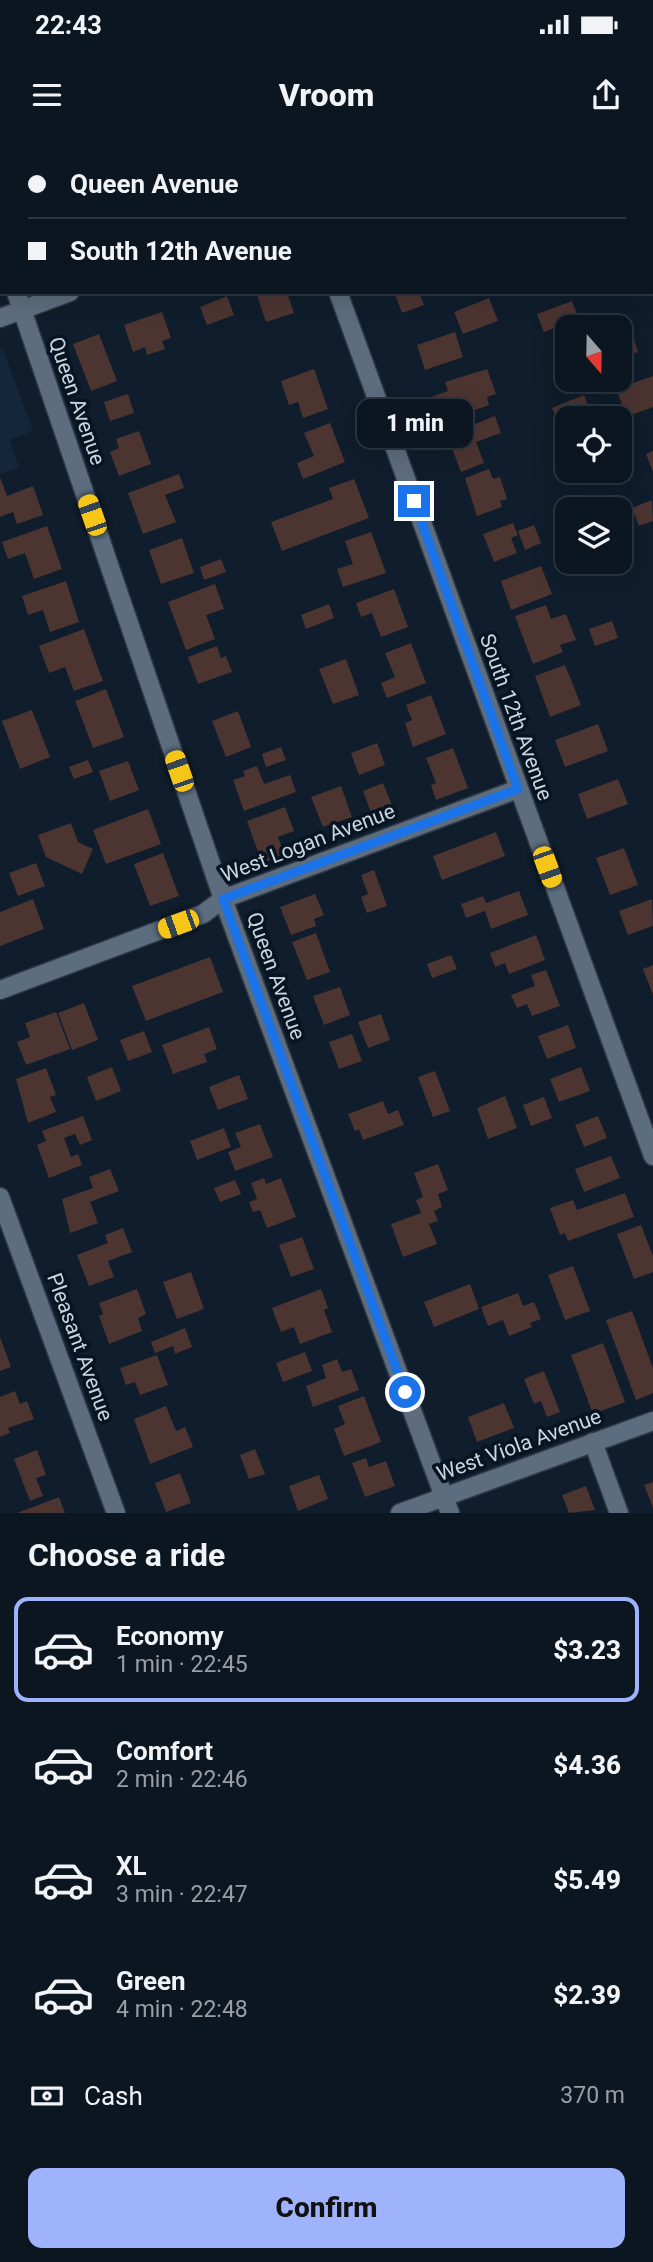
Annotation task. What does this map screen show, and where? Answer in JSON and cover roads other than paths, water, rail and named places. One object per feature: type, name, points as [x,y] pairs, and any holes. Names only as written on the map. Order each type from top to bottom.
[{"type":"street","name":"Queen Avenue","points":[[17,294],[223,899],[447,1505]]},
{"type":"street","points":[[0,318],[65,294]]},
{"type":"street","name":"South 12th Avenue","points":[[339,294],[653,1156]]},
{"type":"street","name":"West Logan Avenue","points":[[0,990],[203,915],[223,899],[518,789]]},
{"type":"street","name":"Pleasant Avenue","points":[[0,1197],[116,1513]]},
{"type":"street","name":"West Viola Avenue","points":[[400,1513],[447,1505],[593,1443],[653,1421]]},
{"type":"street","points":[[593,1443],[619,1513]]}]
